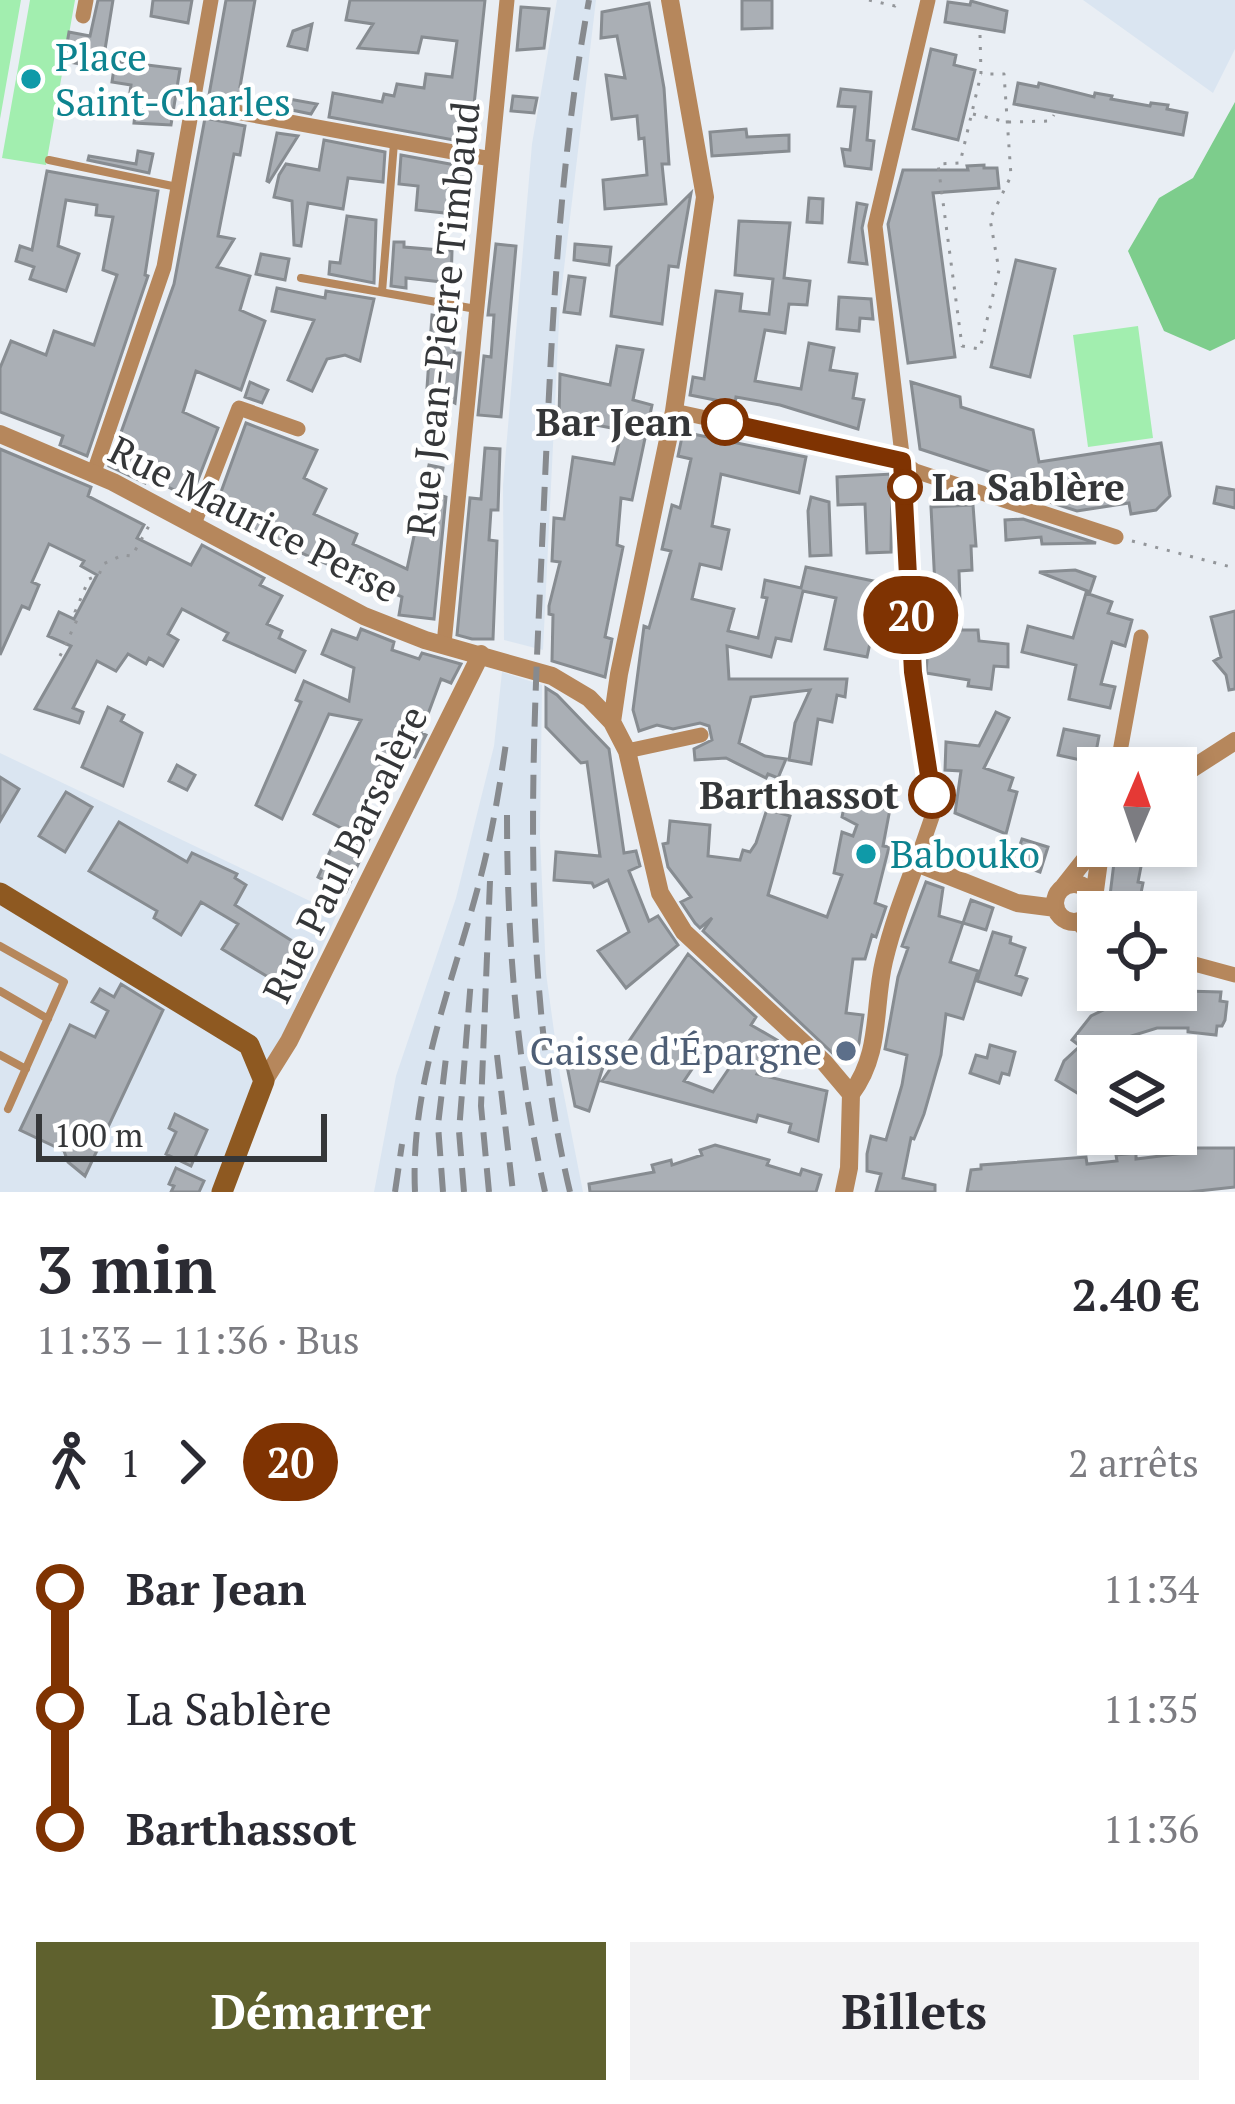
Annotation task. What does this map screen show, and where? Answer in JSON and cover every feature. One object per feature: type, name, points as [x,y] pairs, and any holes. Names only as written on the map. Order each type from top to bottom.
[{"type":"main road","points":[[0,893],[249,1045],[264,1081],[222,1192]]},
{"type":"street","points":[[93,475],[164,267],[211,0]]},
{"type":"street","name":"Rue Jean-Pierre Timbaud","points":[[444,644],[507,0]]},
{"type":"street","points":[[670,0],[705,197],[674,411],[613,722],[627,751],[660,892],[684,932],[824,1062],[851,1094]]},
{"type":"street","points":[[844,1192],[851,1094],[865,1076],[877,1030],[883,966],[933,814],[913,672],[902,461],[875,226],[928,0]]},
{"type":"street","points":[[193,104],[491,159]]},
{"type":"street","points":[[194,524],[239,408],[298,429]]},
{"type":"street","points":[[674,411],[902,461],[916,471],[1117,536]]},
{"type":"street","name":"Rue Maurice Perse","points":[[0,434],[160,507],[364,616],[562,681],[589,698],[613,722]]},
{"type":"street","points":[[1121,747],[1141,637]]},
{"type":"street","name":"Rue Paul Barsalère","points":[[264,1081],[300,1019],[481,654]]},
{"type":"street","points":[[627,751],[700,735]]},
{"type":"street","points":[[1197,765],[1235,741]]},
{"type":"street","points":[[916,863],[1016,903],[1056,908]]},
{"type":"street","points":[[1077,922],[1064,919],[1056,908],[1056,896],[1081,867]]},
{"type":"street","points":[[1064,886],[1082,884],[1088,891]]},
{"type":"street","points":[[1197,965],[1235,975]]},
{"type":"lane","points":[[382,292],[394,142]]},
{"type":"lane","points":[[49,160],[178,187]]},
{"type":"lane","points":[[301,278],[477,309]]},
{"type":"lane","points":[[0,946],[64,982],[8,1108]]},
{"type":"lane","points":[[0,991],[48,1019]]},
{"type":"lane","points":[[0,1055],[26,1069]]},
{"type":"path","points":[[869,0],[895,6],[900,0]]},
{"type":"path","points":[[980,35],[981,74],[960,163],[938,164],[962,346],[980,349],[999,270],[990,219],[1011,176],[1004,74],[981,74]]},
{"type":"path","points":[[971,113],[1007,122],[1050,121],[1054,116]]},
{"type":"path","points":[[60,656],[89,579],[99,575],[103,564],[132,556],[160,507]]},
{"type":"path","points":[[1117,536],[1235,568]]},
{"type":"shaded area","points":[[557,0],[596,0],[560,302],[543,650],[504,640],[503,485],[532,144]]},
{"type":"shaded area","points":[[1083,0],[1235,0],[1235,49],[1213,93]]},
{"type":"shaded area","points":[[502,672],[542,685],[540,837],[546,973],[583,1192],[374,1192],[396,1076],[456,898],[494,746]]},
{"type":"shaded area","points":[[0,753],[337,914],[213,1192],[0,1192]]},
{"type":"green space","points":[[0,0],[21,0],[0,119]]},
{"type":"green space","name":"Place Saint-Charles","points":[[30,0],[75,0],[46,165],[2,158]]},
{"type":"green space","points":[[1235,102],[1235,339],[1210,351],[1164,331],[1128,251],[1159,198],[1193,178]]},
{"type":"green space","points":[[1138,326],[1153,438],[1088,447],[1073,335]]},
{"type":"building","points":[[98,0],[113,0],[102,68],[64,61],[69,32],[90,36]]},
{"type":"building","points":[[153,0],[192,0],[188,23],[151,16]]},
{"type":"building","points":[[226,0],[255,0],[240,87],[252,91],[250,102],[209,95]]},
{"type":"building","points":[[350,0],[485,0],[470,143],[329,117],[333,93],[382,102],[384,94],[394,96],[397,84],[424,88],[426,74],[452,77],[457,41],[422,37],[418,53],[358,48],[373,24],[346,20]]},
{"type":"building","points":[[742,0],[772,0],[772,28],[742,29]]},
{"type":"building","points":[[971,1],[1007,11],[1004,32],[945,22],[948,2],[970,5]]},
{"type":"building","points":[[649,3],[664,88],[669,164],[662,164],[666,204],[605,209],[603,180],[647,175],[637,116],[612,119],[606,75],[625,78],[617,36],[601,38],[602,12]]},
{"type":"building","points":[[521,7],[549,9],[544,48],[517,50]]},
{"type":"building","points":[[312,24],[307,50],[288,46],[293,31]]},
{"type":"building","points":[[931,49],[956,55],[954,65],[975,70],[958,140],[913,129]]},
{"type":"building","points":[[115,61],[180,69],[171,125],[134,123],[135,114],[127,113],[131,85],[112,82]]},
{"type":"building","points":[[1018,83],[1038,87],[1039,83],[1150,106],[1168,105],[1167,109],[1187,113],[1183,135],[1014,104]]},
{"type":"building","points":[[841,89],[871,92],[867,140],[874,141],[871,169],[845,166],[842,149],[850,150],[855,107],[838,106]]},
{"type":"building","points":[[513,96],[537,98],[534,113],[511,111]]},
{"type":"building","points":[[289,99],[317,104],[311,114],[287,109]]},
{"type":"building","points":[[205,118],[245,126],[240,155],[234,154],[218,236],[234,239],[217,267],[250,276],[240,310],[265,321],[241,390],[196,371],[183,412],[218,428],[191,498],[109,466],[174,284]]},
{"type":"building","points":[[746,129],[747,137],[789,135],[789,151],[712,156],[710,132]]},
{"type":"building","points":[[277,133],[298,136],[269,182],[267,181]]},
{"type":"building","points":[[324,140],[385,152],[383,182],[348,178],[343,209],[308,203],[301,246],[294,245],[292,201],[274,197],[279,175],[286,164],[319,170]]},
{"type":"building","points":[[138,151],[153,154],[149,173],[88,160],[89,156],[136,164]]},
{"type":"building","points":[[401,155],[466,167],[454,214],[416,210],[418,186],[399,184]]},
{"type":"building","points":[[967,166],[997,168],[999,188],[933,193],[955,357],[908,363],[888,224],[903,170],[968,170]]},
{"type":"building","points":[[47,171],[158,191],[148,276],[87,456],[60,445],[63,436],[0,412],[0,368],[11,341],[46,355],[54,331],[94,345],[117,275],[103,270],[113,217],[96,215],[97,205],[66,200],[58,246],[79,254],[66,291],[30,279],[34,267],[16,261],[20,246],[32,250]]},
{"type":"building","points":[[691,193],[678,267],[669,266],[662,324],[611,316],[617,266]]},
{"type":"building","points":[[809,198],[823,199],[822,223],[807,222]]},
{"type":"building","points":[[857,203],[867,205],[862,228],[867,264],[849,262]]},
{"type":"building","points":[[347,216],[376,220],[374,283],[329,274],[330,262],[340,263]]},
{"type":"building","points":[[739,221],[790,223],[784,278],[810,281],[807,305],[789,304],[785,333],[765,330],[755,381],[801,389],[809,343],[834,348],[830,370],[857,374],[853,398],[864,400],[858,429],[780,405],[736,397],[735,404],[690,395],[693,377],[704,379],[716,291],[742,294],[740,311],[769,314],[773,279],[735,275]]},
{"type":"building","points":[[394,242],[452,251],[451,283],[406,278],[406,288],[391,286]]},
{"type":"building","points":[[496,244],[516,246],[501,417],[478,415],[484,356],[491,357],[494,315],[488,315]]},
{"type":"building","points":[[575,244],[611,247],[609,265],[574,260]]},
{"type":"building","points":[[261,254],[289,259],[285,280],[256,274]]},
{"type":"building","points":[[1016,260],[1055,269],[1030,377],[991,367]]},
{"type":"building","points":[[569,276],[585,278],[580,314],[564,312]]},
{"type":"building","points":[[277,288],[325,298],[326,291],[374,299],[360,361],[345,355],[327,359],[312,391],[288,380],[314,320],[272,311]]},
{"type":"building","points":[[839,297],[871,299],[873,319],[860,318],[859,331],[837,329]]},
{"type":"building","points":[[432,315],[457,321],[454,353],[460,353],[455,403],[427,388]]},
{"type":"building","points":[[617,346],[643,350],[633,400],[652,405],[632,500],[621,498],[617,545],[623,547],[605,637],[612,639],[605,677],[552,661],[549,606],[560,562],[552,561],[554,518],[564,519],[573,457],[614,464],[622,430],[559,418],[560,374],[610,385]]},
{"type":"building","points":[[250,382],[268,390],[262,403],[245,397]]},
{"type":"building","points":[[911,382],[960,397],[961,407],[1033,430],[1039,462],[1161,443],[1170,496],[1156,510],[1131,514],[1129,503],[1077,511],[1049,502],[1048,491],[920,449]]},
{"type":"building","points":[[246,423],[317,450],[304,478],[326,489],[314,514],[357,534],[353,544],[407,569],[429,465],[443,468],[439,495],[446,497],[434,619],[399,615],[402,597],[299,552],[297,557],[213,514]]},
{"type":"building","points":[[683,432],[806,457],[799,493],[721,474],[712,526],[729,530],[721,569],[700,564],[692,599],[734,609],[728,631],[758,638],[767,598],[762,597],[765,580],[801,588],[806,567],[883,583],[867,657],[825,649],[836,598],[803,591],[791,641],[776,638],[771,657],[727,646],[729,679],[847,679],[845,697],[837,695],[832,722],[818,719],[811,764],[789,760],[795,723],[810,690],[751,697],[739,743],[765,756],[786,759],[778,778],[768,774],[766,778],[726,758],[695,760],[694,749],[712,740],[709,726],[700,723],[673,729],[657,725],[639,731],[633,710],[644,626],[649,628],[671,551],[662,549],[672,505],[680,508],[691,459],[678,456]]},
{"type":"building","points":[[485,448],[500,449],[498,510],[491,510],[489,540],[497,541],[493,639],[472,639],[457,635],[470,498],[481,499]]},
{"type":"building","points":[[0,449],[91,487],[88,496],[144,525],[137,538],[191,565],[202,545],[264,578],[260,585],[282,596],[267,624],[282,631],[279,638],[305,651],[295,672],[224,640],[228,633],[182,609],[168,634],[178,640],[163,666],[149,658],[146,664],[128,654],[116,671],[97,661],[73,708],[83,712],[79,723],[35,709],[71,646],[48,636],[59,612],[74,619],[97,575],[81,566],[84,561],[49,544],[32,582],[39,585],[29,609],[22,606],[0,655]]},
{"type":"building","points":[[892,474],[891,552],[867,553],[865,504],[838,505],[837,477]]},
{"type":"building","points":[[1217,487],[1235,490],[1235,508],[1214,503]]},
{"type":"building","points":[[811,497],[829,502],[831,555],[810,556]]},
{"type":"building","points":[[973,505],[976,546],[971,546],[972,570],[959,571],[961,630],[978,630],[979,641],[1008,644],[1008,667],[994,666],[991,689],[926,673],[928,646],[938,646],[931,507]]},
{"type":"building","points":[[1023,519],[1096,543],[1042,544],[1041,537],[1006,540],[1005,520]]},
{"type":"building","points":[[1075,570],[1095,577],[1090,592],[1039,572]]},
{"type":"building","points":[[1086,593],[1112,602],[1108,613],[1132,620],[1125,646],[1112,642],[1101,684],[1115,687],[1110,708],[1069,699],[1076,665],[1022,652],[1028,626],[1073,638]]},
{"type":"building","points":[[1235,611],[1235,689],[1229,690],[1226,675],[1214,661],[1221,657],[1211,617]]},
{"type":"building","points":[[361,629],[394,642],[392,650],[461,664],[451,683],[441,679],[415,757],[392,747],[361,813],[377,821],[346,892],[318,877],[341,828],[314,814],[361,720],[329,714],[282,819],[256,805],[301,702],[296,700],[304,681],[349,701],[354,668],[322,654],[332,630],[357,639]]},
{"type":"building","points":[[546,688],[609,749],[624,853],[636,851],[640,866],[629,871],[649,921],[658,916],[678,945],[626,988],[598,951],[629,932],[608,880],[594,887],[554,880],[556,852],[600,856],[587,762],[581,763],[546,727]]},
{"type":"building","points":[[108,707],[142,733],[123,786],[82,767]]},
{"type":"building","points":[[996,712],[1009,718],[984,768],[1013,778],[1009,790],[1017,792],[1006,834],[955,813],[961,771],[945,770],[946,742],[979,746]]},
{"type":"building","points":[[1064,729],[1099,736],[1097,747],[1077,747],[1077,759],[1058,755]]},
{"type":"building","points":[[177,765],[195,775],[187,790],[169,781]]},
{"type":"building","points":[[0,777],[19,789],[0,821]]},
{"type":"building","points":[[66,792],[92,807],[65,852],[39,836]]},
{"type":"building","points":[[847,793],[887,797],[885,808],[890,809],[883,846],[889,847],[875,903],[886,907],[865,959],[853,959],[846,1013],[863,1015],[859,1043],[855,1058],[842,1062],[703,931],[712,918],[700,928],[695,923],[681,902],[691,897],[668,867],[663,844],[668,843],[670,821],[710,825],[708,856],[740,860],[743,850],[750,852],[756,843],[767,809],[790,816],[768,895],[827,917],[842,875],[834,873],[842,832],[853,836],[857,825],[842,817]]},
{"type":"building","points":[[119,822],[187,862],[192,853],[237,874],[235,878],[246,885],[235,905],[305,949],[283,986],[222,949],[238,924],[201,902],[181,935],[154,918],[157,911],[89,871]]},
{"type":"building","points":[[1022,839],[1048,847],[1040,872],[1014,863]]},
{"type":"building","points":[[1113,867],[1141,867],[1141,891],[1111,891]]},
{"type":"building","points":[[926,882],[943,888],[939,916],[963,923],[950,962],[978,971],[963,1019],[946,1014],[941,1055],[924,1114],[911,1138],[903,1178],[935,1185],[935,1192],[876,1192],[881,1174],[867,1171],[867,1154],[871,1136],[886,1140],[902,1085],[907,1055],[885,1049],[908,948],[902,946]]},
{"type":"building","points":[[971,900],[993,908],[986,930],[963,923]]},
{"type":"building","points":[[993,932],[1025,948],[1016,975],[1027,979],[1021,995],[977,981]]},
{"type":"building","points":[[688,954],[756,1017],[751,1025],[777,1040],[757,1074],[827,1091],[818,1141],[789,1132],[791,1124],[758,1115],[756,1122],[602,1081]],"holes":[[[707,1047],[734,1061],[713,1092],[684,1081]]]},
{"type":"building","points":[[121,984],[163,1010],[85,1176],[68,1162],[64,1151],[20,1130],[70,1025],[95,1037],[108,1011],[92,1002],[100,989],[114,997]]},
{"type":"building","points":[[1197,991],[1221,992],[1220,1001],[1227,1002],[1225,1020],[1217,1026],[1216,1035],[1188,1032],[1188,1028],[1157,1028],[1134,1035],[1077,1035],[1077,1044],[1072,1040],[1091,1016],[1101,1011],[1197,1011]]},
{"type":"building","points":[[990,1045],[1015,1052],[1009,1075],[1002,1073],[999,1083],[970,1073],[976,1055],[987,1058]]},
{"type":"building","points":[[1077,1049],[1077,1093],[1056,1080],[1064,1061]]},
{"type":"building","points":[[565,1056],[603,1067],[589,1111],[575,1106]]},
{"type":"building","points":[[175,1114],[207,1130],[191,1166],[166,1154],[176,1132],[169,1128]]},
{"type":"building","points":[[715,1145],[769,1160],[767,1165],[800,1175],[802,1169],[821,1175],[816,1192],[590,1192],[589,1184],[654,1172],[652,1165],[671,1160],[672,1165]]},
{"type":"building","points":[[1197,1148],[1235,1148],[1235,1187],[1189,1192],[967,1192],[971,1170],[981,1165],[1086,1157],[1087,1164],[1117,1161],[1116,1155],[1136,1155],[1136,1159],[1197,1155]]},
{"type":"building","points":[[176,1168],[204,1181],[199,1192],[171,1192]]},
{"type":"railway","points":[[570,1192],[542,1026],[533,775],[557,261],[569,130],[589,0]]},
{"type":"railway","points":[[415,1192],[415,1153],[426,1076],[483,869],[506,743]]},
{"type":"railway","points":[[507,815],[516,1004],[545,1192]]},
{"type":"railway","points":[[489,1192],[481,1106],[490,881]]},
{"type":"railway","points":[[464,1192],[459,1131],[471,979]]},
{"type":"railway","points":[[443,1192],[438,1125],[447,1049]]},
{"type":"railway","points":[[497,1055],[513,1192]]},
{"type":"railway","points":[[395,1192],[402,1144]]},
{"type":"bus line","name":"20","points":[[725,422],[902,461],[913,672],[932,795]]},
{"type":"place","name":"Place Saint-Charles","points":[[31,79]]},
{"type":"place","name":"Bar Jean","points":[[725,422]]},
{"type":"place","name":"La Sablère","points":[[905,487]]},
{"type":"place","name":"Barthassot","points":[[932,795]]},
{"type":"place","name":"Babouko","points":[[866,854]]},
{"type":"place","name":"Caisse d'Épargne","points":[[846,1051]]}]
